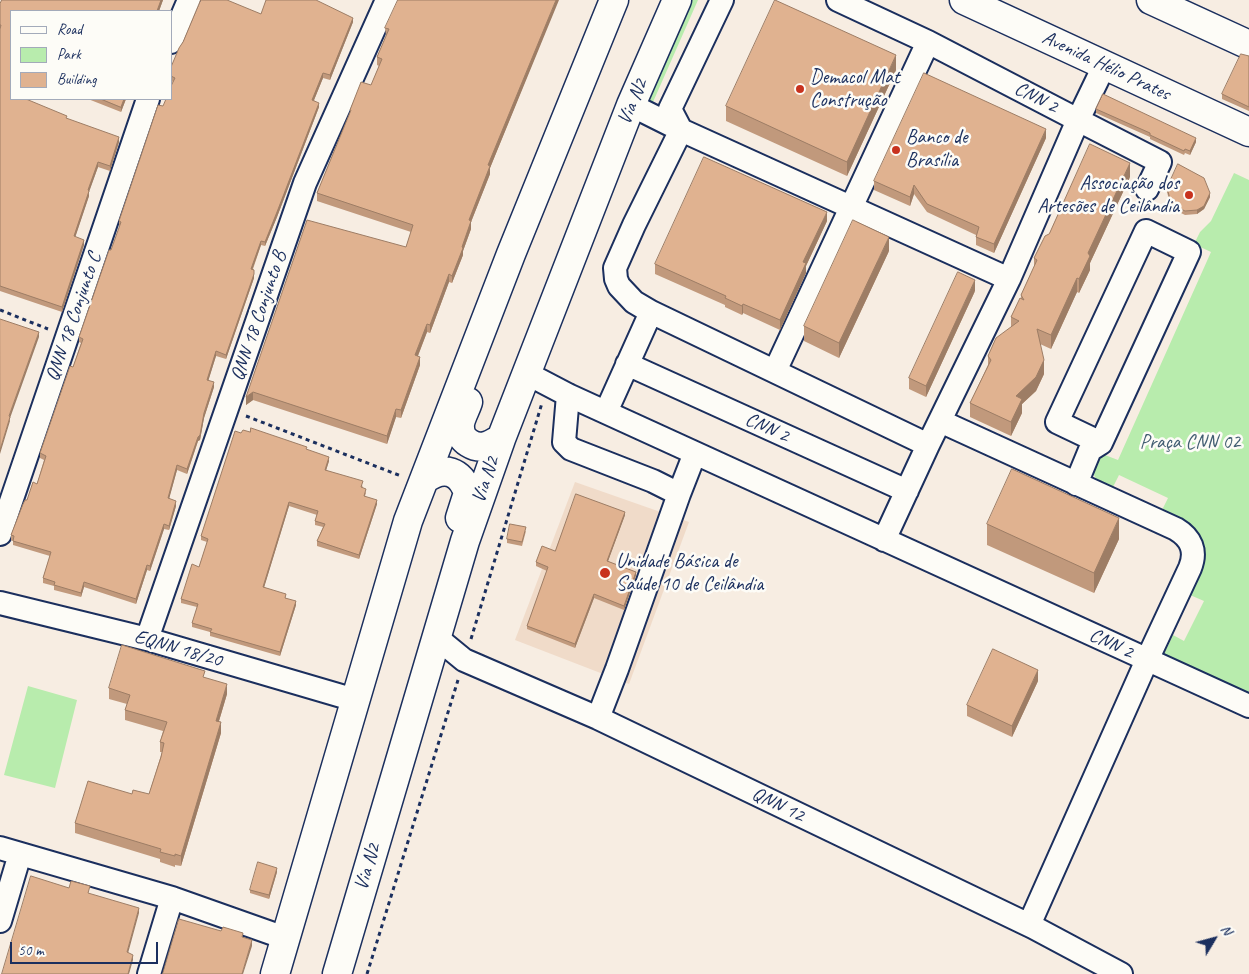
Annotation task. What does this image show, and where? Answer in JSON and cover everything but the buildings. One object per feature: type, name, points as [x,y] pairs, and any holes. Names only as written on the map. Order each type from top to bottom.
[{"type":"main road","points":[[275,974],[408,522],[416,478],[511,254],[614,0]]},
{"type":"main road","name":"Via N2","points":[[337,974],[465,541],[500,439],[537,379],[631,105],[677,0]]},
{"type":"main road","name":"Avenida Hélio Prates","points":[[964,0],[1249,132]]},
{"type":"main road","points":[[1151,0],[1249,44]]},
{"type":"main road","points":[[500,439],[486,446],[472,445],[463,438],[459,426],[500,312],[511,254]]},
{"type":"main road","points":[[416,478],[439,472],[448,472],[462,480],[468,493],[446,562],[438,595],[438,632]]},
{"type":"street","points":[[172,40],[189,0]]},
{"type":"street","name":"QNN 18 Conjunto B","points":[[147,640],[305,183],[387,0]]},
{"type":"street","points":[[681,130],[670,109],[722,0]]},
{"type":"street","name":"CNN 2","points":[[838,0],[928,42],[1078,120],[1009,279],[928,444],[884,540]]},
{"type":"street","points":[[775,371],[928,42]]},
{"type":"street","points":[[1104,66],[1078,120],[1160,162],[1147,189]]},
{"type":"street","name":"QNN 18 Conjunto C","points":[[0,534],[148,100]]},
{"type":"street","points":[[631,105],[681,130],[1009,279]]},
{"type":"street","points":[[681,130],[614,268],[619,286],[634,302],[651,312],[928,444]]},
{"type":"street","points":[[1076,484],[1090,450],[1101,443],[1189,252],[1146,232],[1057,422],[1101,443]]},
{"type":"street","points":[[606,412],[651,312]]},
{"type":"street","name":"CNN 2","points":[[627,364],[907,491]]},
{"type":"street","name":"CNN 2","points":[[537,379],[568,395],[1249,706]]},
{"type":"street","points":[[568,395],[564,442],[571,450],[653,481],[679,494]]},
{"type":"street","points":[[940,421],[1176,529],[1183,533],[1192,546],[1193,561],[1190,568],[1029,925]]},
{"type":"street","points":[[598,718],[695,453]]},
{"type":"street","name":"EQNN 18/20","points":[[0,603],[147,640],[355,700]]},
{"type":"street","name":"QNN 12","points":[[438,632],[464,660],[598,718],[1029,925],[1093,968],[1121,974]]},
{"type":"street","points":[[0,921],[10,851],[172,898],[285,938]]},
{"type":"street","points":[[149,974],[172,898]]},
{"type":"path","points":[[0,310],[67,337]]},
{"type":"path","points":[[367,974],[464,660],[537,379]]},
{"type":"path","points":[[227,409],[416,478]]},
{"type":"shaded area","name":"Unidade Básica de Saúde 10 de Ceilândia","points":[[575,482],[689,522],[629,684],[515,640]]},
{"type":"green space","points":[[688,0],[698,0],[653,102],[644,101]]},
{"type":"green space","name":"Praça CNN 02","points":[[1234,173],[1249,180],[1249,695],[1163,656],[1173,635],[1184,641],[1204,601],[1190,595],[1203,559],[1202,541],[1197,533],[1187,523],[1162,510],[1168,498],[1119,475],[1112,489],[1097,480],[1094,472],[1099,455],[1103,457],[1105,455],[1118,460],[1211,252],[1194,244],[1200,232],[1211,221]]},
{"type":"green space","points":[[28,686],[77,700],[55,788],[4,775]]},
{"type":"place","name":"Demacol Mat Construção","points":[[800,89]]},
{"type":"place","name":"Banco de Brasília","points":[[896,150]]},
{"type":"place","name":"Associação dos Artesões de Ceilândia","points":[[1189,195]]},
{"type":"place","name":"Unidade Básica de Saúde 10 de Ceilândia","points":[[605,573]]}]
